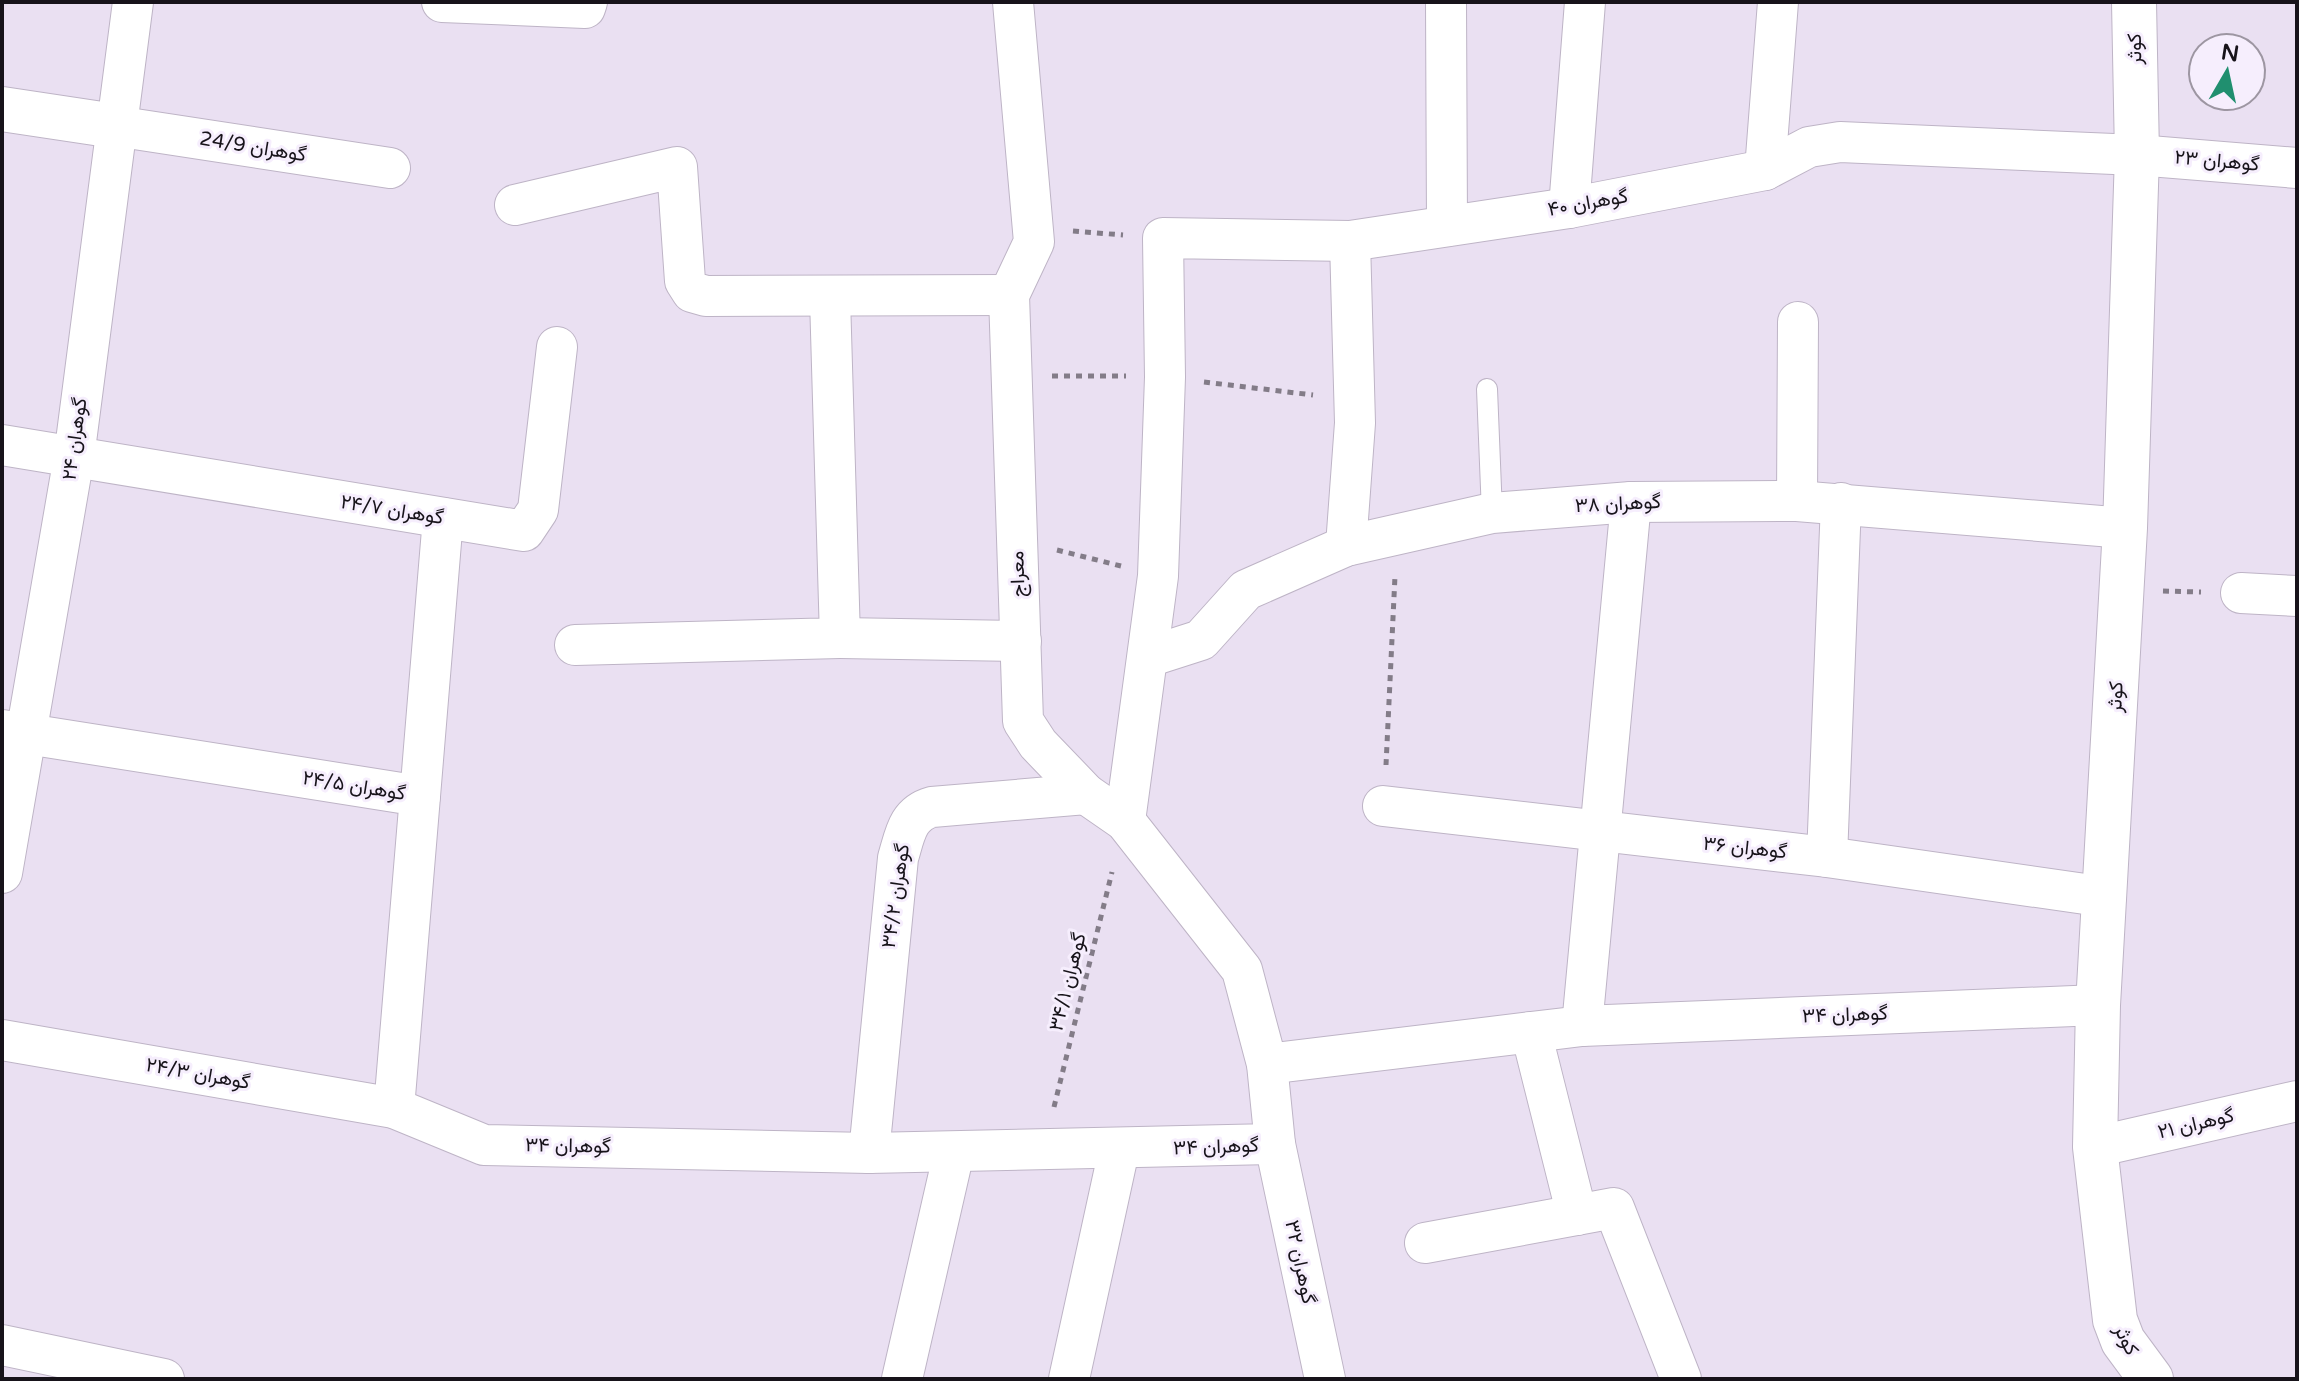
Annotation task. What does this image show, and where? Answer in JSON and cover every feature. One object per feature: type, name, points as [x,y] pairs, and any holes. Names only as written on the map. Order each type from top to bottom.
[{"type":"street","name":"گوهران ۲۴","points":[[2,873],[14,732],[74,457],[133,2]]},
{"type":"street","points":[[442,2],[585,8],[587,2]]},
{"type":"street","name":"معراج","points":[[1013,2],[1034,242],[1009,295],[1023,721],[1038,744],[1086,794],[1125,821],[1242,970],[1267,1064]]},
{"type":"street","points":[[1446,2],[1447,226]]},
{"type":"street","points":[[1569,208],[1585,2]]},
{"type":"street","points":[[1765,170],[1778,2]]},
{"type":"street","name":"کوثر","points":[[2134,2],[2137,155],[2125,528],[2098,1005],[2095,1147],[2115,1320],[2123,1341],[2151,1379]]},
{"type":"street","points":[[2,109],[115,126]]},
{"type":"street","name":"گوهران 24/9","points":[[115,126],[390,168]]},
{"type":"street","name":"گوهران ۴۰","points":[[1163,238],[1350,241],[1569,208],[1765,170],[1809,147],[1840,142],[2137,155]]},
{"type":"street","name":"گوهران ۲۳","points":[[2137,155],[2297,168]]},
{"type":"street","points":[[515,205],[677,167],[685,281],[692,292],[706,296],[830,298],[1009,295]]},
{"type":"street","points":[[1125,821],[1158,576],[1165,377],[1163,238]]},
{"type":"street","points":[[1346,546],[1355,423],[1350,241]]},
{"type":"street","points":[[830,298],[840,638]]},
{"type":"street","points":[[1797,501],[1798,322]]},
{"type":"street","name":"گوهران ۲۴/۷","points":[[2,445],[524,531],[538,510],[557,347]]},
{"type":"street","name":"گوهران ۳۸","points":[[1148,657],[1201,640],[1246,590],[1346,546],[1397,532],[1492,513],[1631,502],[1797,501],[2125,528]]},
{"type":"street","points":[[1582,1026],[1631,502]]},
{"type":"street","points":[[1827,857],[1841,503]]},
{"type":"street","points":[[420,796],[443,518]]},
{"type":"street","points":[[2241,593],[2297,596]]},
{"type":"street","points":[[575,645],[840,638],[1021,641]]},
{"type":"street","name":"گوهران ۲۴/۵","points":[[14,732],[420,796],[394,1108]]},
{"type":"street","name":"گوهران ۳۴/۲","points":[[869,1153],[898,858],[909,822],[920,810],[932,807],[1086,794]]},
{"type":"street","name":"گوهران ۳۶","points":[[1383,806],[1827,857],[2106,897]]},
{"type":"street","name":"گوهران ۳۴","points":[[394,1108],[484,1145],[869,1153],[1119,1150],[1275,1144],[1267,1064],[1582,1026],[2098,1005]]},
{"type":"street","points":[[1531,1032],[1577,1215]]},
{"type":"street","name":"گوهران ۲۴/۳","points":[[2,1040],[394,1108]]},
{"type":"street","name":"گوهران ۲۱","points":[[2095,1147],[2297,1101]]},
{"type":"street","name":"گوهران ۳۲","points":[[1275,1144],[1325,1379]]},
{"type":"street","points":[[1069,1379],[1119,1150]]},
{"type":"street","points":[[902,1379],[954,1152]]},
{"type":"street","points":[[1425,1243],[1614,1208],[1681,1379]]},
{"type":"street","points":[[2,1345],[164,1379]]},
{"type":"lane","points":[[1487,389],[1492,513]]},
{"type":"path","points":[[1033,228],[1163,238]]},
{"type":"path","points":[[1383,806],[1397,532]]},
{"type":"path","points":[[1017,539],[1158,576]]},
{"type":"path","points":[[2122,590],[2241,593]]},
{"type":"path","name":"گوهران ۳۴/۱","points":[[1043,1151],[1125,821]]}]
